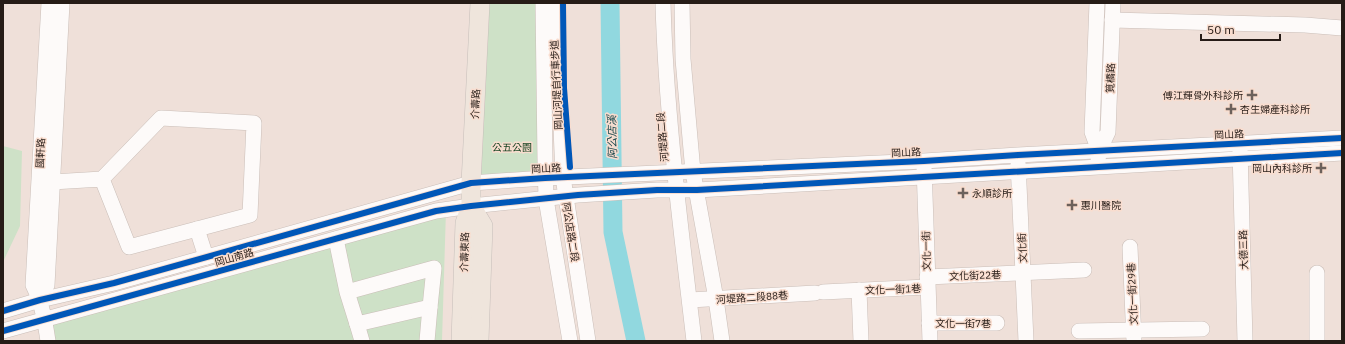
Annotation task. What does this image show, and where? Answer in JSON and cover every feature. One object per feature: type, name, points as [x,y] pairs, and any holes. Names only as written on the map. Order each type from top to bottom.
[{"type":"main road","name":"介壽路","points":[[472,206],[471,183],[480,3]]},
{"type":"main road","name":"介壽東路","points":[[461,341],[465,223],[472,206]]},
{"type":"main road","name":"介壽東路","points":[[472,206],[483,226],[479,341]]},
{"type":"street","name":"國軒路","points":[[40,300],[47,285],[52,182],[52,58],[49,3]]},
{"type":"street","name":"國軒路","points":[[48,341],[40,300],[32,285],[52,58],[62,3]]},
{"type":"street","name":"阿公店路二段","points":[[543,3],[546,199],[570,341]]},
{"type":"street","name":"阿公店路二段","points":[[556,3],[570,177],[588,341]]},
{"type":"street","name":"河堤路二段","points":[[662,3],[664,58],[676,191],[694,341]]},
{"type":"street","points":[[682,3],[683,59],[693,172],[722,341]]},
{"type":"street","name":"筧橋路","points":[[1097,3],[1092,132],[1098,151],[1098,167]]},
{"type":"street","name":"筧橋路","points":[[1098,151],[1108,132],[1112,3]]},
{"type":"street","points":[[1112,20],[1305,25],[1342,28]]},
{"type":"street","points":[[1095,53],[1111,54]]},
{"type":"street","points":[[52,182],[102,179],[161,118],[254,123],[250,215],[129,247],[102,179]]},
{"type":"street","name":"岡山路","points":[[471,183],[545,178],[924,161],[1342,138]]},
{"type":"street","name":"大德三路","points":[[1240,144],[1245,341]]},
{"type":"street","points":[[472,206],[572,196],[657,190],[697,190],[1342,153]]},
{"type":"street","name":"文化街","points":[[1018,155],[1026,341]]},
{"type":"street","name":"文化一街","points":[[924,161],[930,341]]},
{"type":"street","name":"岡山南路","points":[[3,311],[40,300],[114,283],[471,183]]},
{"type":"street","name":"岡山南路","points":[[3,331],[436,211],[472,206]]},
{"type":"street","points":[[197,229],[206,257]]},
{"type":"street","points":[[338,239],[362,341]]},
{"type":"street","name":"文化一街29巷","points":[[1130,247],[1134,336]]},
{"type":"street","points":[[350,291],[434,268],[427,341]]},
{"type":"street","name":"文化街22巷","points":[[927,282],[1023,273],[1084,270]]},
{"type":"street","points":[[1317,273],[1317,341]]},
{"type":"street","name":"文化一街1巷","points":[[819,292],[859,290],[927,282]]},
{"type":"street","points":[[859,290],[861,341]]},
{"type":"street","name":"河堤路二段88巷","points":[[690,300],[819,292]]},
{"type":"street","points":[[357,324],[430,307]]},
{"type":"street","name":"文化一街7巷","points":[[929,323],[997,323]]},
{"type":"street","points":[[1079,331],[1134,336],[1202,329]]},
{"type":"green space","name":"公五公園","points":[[473,3],[543,3],[545,178],[471,183]]},
{"type":"green space","points":[[3,146],[22,151],[20,226],[3,262]]},
{"type":"green space","points":[[446,210],[442,341],[49,341],[45,320]]},
{"type":"waterway","name":"阿公店溪","points":[[610,3],[613,232],[636,341]]},
{"type":"cycle path","name":"岡山河堤自行車步道","points":[[563,3],[564,88],[570,167]]},
{"type":"cycle path","points":[[3,311],[40,300],[114,283],[471,183],[545,178],[924,161],[1342,138]]},
{"type":"cycle path","points":[[3,331],[436,211],[471,206],[578,195],[657,190],[697,190],[1342,153]]},
{"type":"place","name":"傅江輝骨外科診所","points":[[1252,95]]},
{"type":"place","name":"杏生婦產科診所","points":[[1231,109]]},
{"type":"place","name":"岡山內科診所","points":[[1321,168]]},
{"type":"place","name":"永順診所","points":[[963,193]]},
{"type":"place","name":"惠川醫院","points":[[1072,205]]}]
